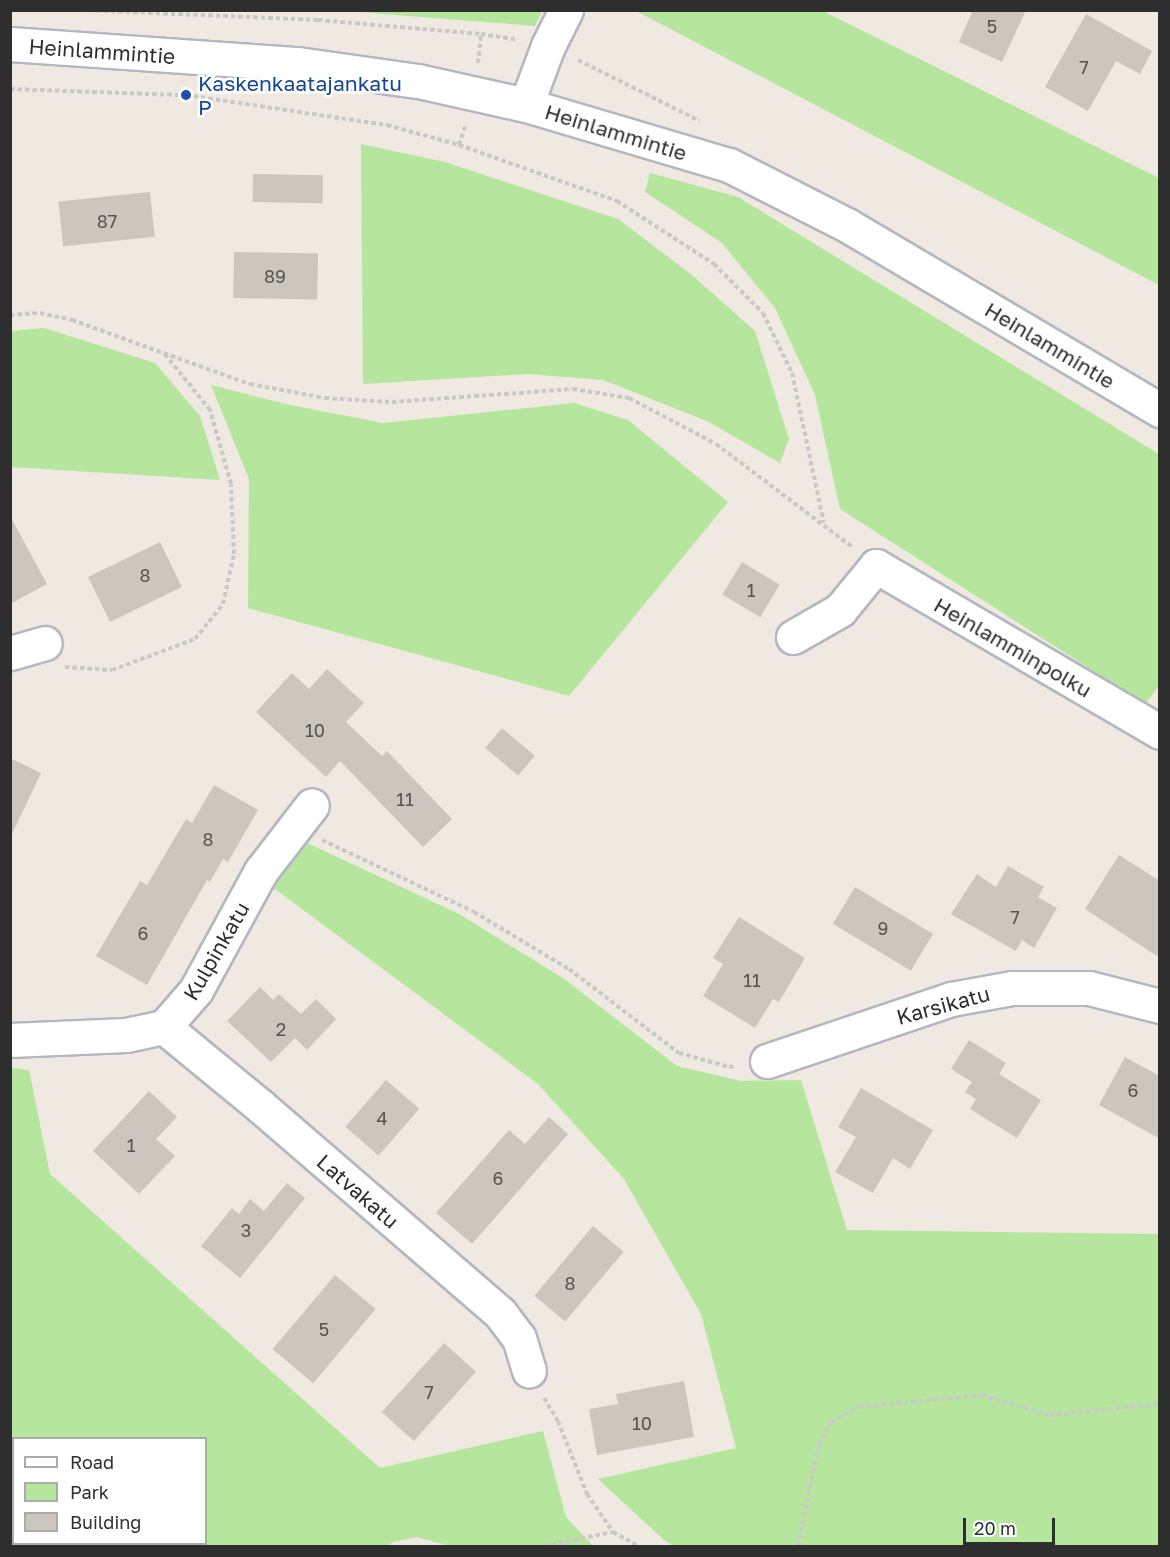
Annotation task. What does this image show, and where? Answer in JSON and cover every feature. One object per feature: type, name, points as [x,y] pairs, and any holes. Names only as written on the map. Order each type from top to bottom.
[{"type":"street","points":[[526,105],[548,46],[566,10]]},
{"type":"street","name":"Heinlammintie","points":[[10,44],[298,64],[418,81],[526,105],[729,165],[847,225],[1160,410]]},
{"type":"street","points":[[793,637],[840,610],[876,566]]},
{"type":"street","name":"Heinlamminpolku","points":[[876,566],[1155,730]]},
{"type":"street","points":[[10,653],[45,644]]},
{"type":"street","name":"Kulpinkatu","points":[[164,1027],[196,990],[261,871],[303,816]]},
{"type":"street","name":"Karsikatu","points":[[767,1061],[951,999],[1012,988],[1089,987],[1160,1005]]},
{"type":"street","points":[[10,1040],[126,1035],[164,1027]]},
{"type":"street","name":"Latvakatu","points":[[164,1027],[259,1105],[500,1313],[519,1338],[529,1371]]},
{"type":"path","points":[[10,89],[186,95],[387,125],[459,145],[617,201],[714,264],[763,313],[792,373],[824,523]]},
{"type":"path","points":[[10,315],[40,313],[72,320],[250,384],[325,398],[392,402],[573,389],[629,398],[716,444],[824,523],[876,566]]},
{"type":"path","points":[[45,644],[66,669],[112,670],[195,639],[224,604],[234,554],[231,484],[210,410],[164,352]]},
{"type":"path","points":[[303,816],[474,912],[569,969],[679,1053],[729,1067],[767,1061]]},
{"type":"path","points":[[529,1371],[558,1421],[587,1494],[613,1532],[638,1546]]},
{"type":"path","points":[[798,1546],[819,1444],[831,1422],[859,1407],[981,1395],[1049,1415],[1160,1404]]},
{"type":"path","points":[[544,1546],[613,1532]]},
{"type":"green space","points":[[542,10],[535,26],[346,11]]},
{"type":"green space","points":[[636,11],[823,11],[1159,178],[1159,285]]},
{"type":"green space","points":[[361,144],[445,162],[618,219],[692,275],[755,331],[789,439],[780,463],[707,421],[603,380],[528,374],[363,384]]},
{"type":"green space","points":[[650,173],[738,197],[1159,454],[1159,686],[1145,704],[840,509],[815,395],[775,308],[722,243],[645,192]]},
{"type":"green space","points":[[44,328],[155,363],[200,416],[220,480],[11,467],[11,331]]},
{"type":"green space","points":[[211,385],[290,405],[383,423],[574,403],[628,420],[728,502],[569,696],[248,608],[249,479]]},
{"type":"green space","points":[[299,839],[459,914],[563,978],[677,1066],[741,1081],[801,1080],[847,1230],[1159,1234],[1159,1546],[674,1546],[664,1540],[598,1479],[736,1448],[701,1314],[624,1179],[538,1084],[271,886]]},
{"type":"green space","points":[[11,1068],[29,1070],[50,1174],[380,1468],[543,1431],[566,1517],[593,1546],[450,1546],[416,1537],[387,1546],[11,1546]]},
{"type":"building","points":[[973,10],[1026,10],[1002,62],[959,42]]},
{"type":"building","points":[[1086,14],[1152,51],[1140,74],[1116,61],[1088,111],[1045,87]]},
{"type":"building","points":[[253,174],[323,175],[323,203],[253,202]]},
{"type":"building","points":[[150,192],[155,237],[63,246],[59,202]]},
{"type":"building","points":[[234,252],[318,253],[317,299],[233,298]]},
{"type":"building","points":[[10,516],[47,584],[10,604]]},
{"type":"building","points":[[160,542],[182,587],[110,622],[88,577]]},
{"type":"building","points":[[742,562],[780,585],[760,617],[722,595]]},
{"type":"building","points":[[327,669],[364,703],[346,722],[382,756],[387,751],[452,819],[423,847],[340,761],[326,777],[256,712],[292,673],[309,689]]},
{"type":"building","points":[[502,728],[535,756],[518,776],[485,748]]},
{"type":"building","points":[[10,758],[41,773],[10,838]]},
{"type":"building","points":[[214,785],[258,810],[228,862],[223,859],[210,882],[207,880],[147,985],[96,956],[140,881],[147,885],[186,819],[192,823]]},
{"type":"building","points":[[1119,855],[1160,881],[1160,958],[1085,909]]},
{"type":"building","points":[[1008,866],[1044,887],[1038,897],[1057,908],[1034,948],[1022,940],[1016,951],[951,914],[977,874],[996,887]]},
{"type":"building","points":[[855,887],[933,934],[911,971],[833,924]]},
{"type":"building","points":[[739,917],[805,958],[779,1002],[773,999],[755,1028],[703,996],[723,964],[713,958]]},
{"type":"building","points":[[260,987],[273,1000],[279,994],[301,1014],[316,999],[336,1019],[307,1050],[295,1038],[271,1062],[227,1021]]},
{"type":"building","points":[[969,1040],[1006,1063],[999,1074],[1041,1100],[1017,1138],[970,1109],[976,1099],[965,1092],[972,1082],[951,1069]]},
{"type":"building","points":[[1125,1057],[1160,1076],[1160,1139],[1099,1105]]},
{"type":"building","points":[[386,1080],[419,1109],[379,1156],[345,1127]]},
{"type":"building","points":[[861,1088],[933,1130],[910,1169],[893,1158],[873,1193],[835,1172],[856,1137],[838,1127]]},
{"type":"building","points":[[149,1091],[177,1117],[156,1139],[175,1156],[139,1194],[93,1151]]},
{"type":"building","points":[[549,1117],[568,1134],[472,1244],[436,1213],[509,1130],[525,1144]]},
{"type":"building","points":[[287,1183],[305,1198],[240,1278],[201,1246],[232,1208],[239,1214],[250,1199],[264,1211]]},
{"type":"building","points":[[593,1226],[624,1252],[565,1321],[535,1296]]},
{"type":"building","points":[[335,1275],[376,1309],[313,1383],[273,1349]]},
{"type":"building","points":[[444,1343],[476,1372],[414,1441],[382,1412]]},
{"type":"building","points":[[684,1381],[694,1437],[597,1455],[589,1409],[618,1404],[616,1394]]},
{"type":"place","name":"Kaskenkaatajankatu P","points":[[186,95]]}]
